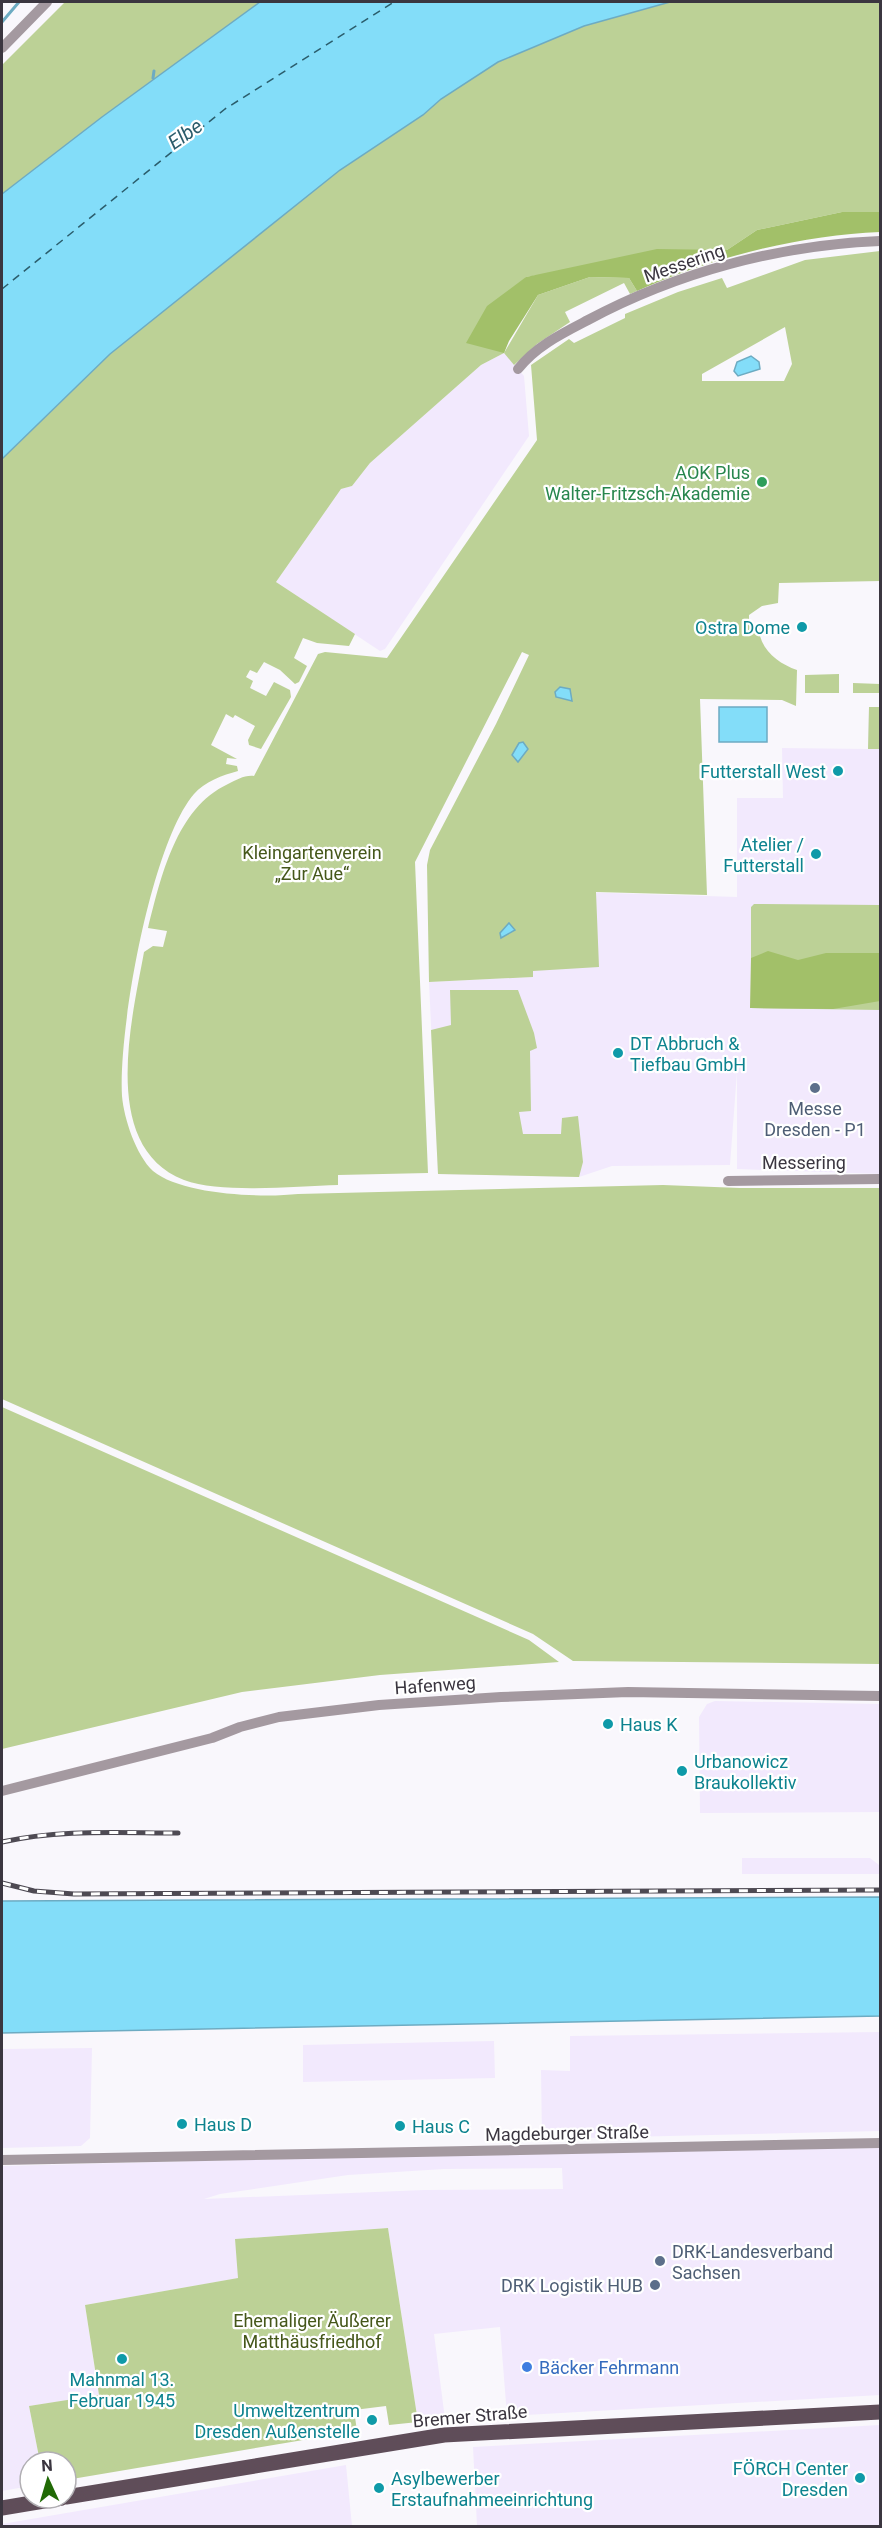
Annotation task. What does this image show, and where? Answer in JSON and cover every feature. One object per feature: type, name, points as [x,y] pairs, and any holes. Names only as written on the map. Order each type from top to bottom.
[{"type":"main road","name":"Bremer Straße","points":[[78,2496],[444,2435],[880,2412]]},
{"type":"main road","name":"Bremer Straße","points":[[2,2508],[18,2505]]},
{"type":"street","points":[[2,48],[47,2]]},
{"type":"street","name":"Messering","points":[[518,369],[526,359],[567,331],[614,306],[668,283],[752,258],[837,243],[880,241]]},
{"type":"street","name":"Messering","points":[[728,1181],[880,1179]]},
{"type":"street","name":"Hafenweg","points":[[2,1791],[212,1738],[240,1727],[279,1717],[330,1710],[564,1694],[880,1696]]},
{"type":"street","name":"Magdeburger Straße","points":[[2,2160],[880,2143]]},
{"type":"shaded area","points":[[504,353],[524,376],[529,436],[385,649],[380,651],[276,582],[341,489],[352,486],[370,463],[481,365]]},
{"type":"shaded area","points":[[869,707],[880,707],[880,1174],[737,1169],[737,1072],[730,1165],[612,1166],[579,1177],[438,1174],[429,982],[533,977],[533,940],[579,892],[737,897],[737,798],[783,798],[782,748],[868,749]]},
{"type":"shaded area","points":[[715,1701],[880,1704],[880,1812],[700,1813],[699,1717],[707,1704]]},
{"type":"shaded area","points":[[742,1858],[870,1858],[879,1865],[880,1874],[742,1874]]},
{"type":"shaded area","points":[[880,2032],[880,2131],[542,2139],[541,2070],[570,2071],[570,2036]]},
{"type":"shaded area","points":[[494,2041],[495,2078],[303,2082],[303,2045]]},
{"type":"shaded area","points":[[92,2048],[90,2138],[81,2146],[2,2148],[2,2049]]},
{"type":"shaded area","points":[[880,2148],[880,2395],[507,2416],[500,2327],[434,2334],[445,2419],[418,2422],[388,2228],[235,2239],[239,2278],[85,2305],[99,2396],[29,2406],[38,2450],[18,2450],[18,2488],[2,2491],[2,2166],[438,2155]],"holes":[[[562,2168],[563,2189],[424,2190],[204,2199],[220,2194],[348,2175],[444,2169]]]},
{"type":"shaded area","points":[[880,2425],[880,2526],[477,2526],[473,2447]]},
{"type":"shaded area","points":[[346,2465],[352,2526],[2,2526],[2,2524]]},
{"type":"green space","points":[[65,2],[260,2],[102,117],[2,194],[2,65]]},
{"type":"green space","points":[[670,2],[880,2],[880,212],[842,212],[757,230],[727,250],[704,250],[526,277],[504,353],[481,365],[370,463],[352,486],[341,489],[276,582],[355,634],[349,646],[317,643],[303,638],[294,658],[307,666],[299,682],[295,684],[280,670],[264,662],[257,673],[250,670],[246,677],[253,681],[250,688],[266,696],[274,682],[290,690],[291,697],[261,749],[249,745],[248,740],[255,726],[235,715],[233,718],[226,714],[211,745],[237,759],[227,758],[226,764],[237,766],[238,771],[208,783],[194,794],[178,819],[151,894],[132,985],[122,1066],[122,1096],[128,1126],[141,1156],[153,1171],[166,1179],[202,1190],[244,1195],[663,1185],[740,1188],[880,1188],[880,1664],[573,1661],[533,1634],[2,1399],[2,459],[110,354],[340,170],[498,62],[584,26]]},
{"type":"green space","points":[[842,212],[880,212],[880,232],[819,238],[756,250],[695,268],[637,291],[629,278],[590,277],[538,295],[504,353],[466,343],[487,306],[526,277],[657,249],[727,250],[757,230]]},
{"type":"green space","name":"Kleingartenverein „Zur Aue“","points":[[880,251],[880,581],[779,583],[778,603],[762,606],[749,615],[749,623],[759,625],[762,641],[770,654],[797,670],[796,706],[782,700],[700,699],[707,895],[596,892],[599,967],[533,971],[533,977],[429,982],[427,865],[430,850],[496,724],[529,655],[522,652],[415,862],[428,1173],[338,1175],[338,1185],[238,1188],[218,1187],[184,1180],[157,1163],[140,1140],[131,1111],[128,1079],[129,1045],[144,952],[153,946],[163,947],[167,931],[148,928],[159,887],[173,846],[195,809],[210,795],[228,784],[244,777],[254,776],[318,654],[325,652],[387,658],[537,440],[531,365],[569,339],[574,343],[625,318],[625,314],[678,292],[722,278],[727,288],[805,260]],"holes":[[[785,327],[792,364],[784,381],[702,381],[702,374]]]},
{"type":"green space","points":[[590,277],[629,278],[637,291],[630,294],[624,283],[565,312],[570,322],[537,344],[514,365],[504,353],[538,295]]},
{"type":"green space","points":[[839,674],[839,693],[805,693],[805,675]]},
{"type":"green space","points":[[853,683],[880,684],[880,693],[853,693]]},
{"type":"green space","points":[[869,707],[880,707],[880,749],[868,749]]},
{"type":"green space","points":[[754,904],[880,905],[880,1010],[751,1008],[751,907]]},
{"type":"green space","points":[[768,951],[798,960],[826,953],[880,953],[880,1001],[833,1009],[750,1008],[751,958]]},
{"type":"green space","points":[[450,990],[518,990],[534,1033],[537,1048],[530,1051],[531,1111],[519,1112],[523,1134],[561,1134],[562,1118],[578,1116],[583,1162],[579,1177],[438,1174],[431,1030],[451,1025]]},
{"type":"green space","points":[[2,1407],[529,1640],[559,1662],[380,1675],[242,1692],[2,1749]]},
{"type":"green space","name":"Ehemaliger Äußerer Matthäusfriedhof","points":[[388,2228],[418,2422],[389,2425],[386,2406],[354,2410],[357,2431],[78,2478],[78,2450],[38,2450],[29,2406],[99,2395],[85,2305],[238,2278],[235,2239]]},
{"type":"water","name":"Elbe","points":[[260,2],[670,2],[584,26],[498,62],[441,99],[423,115],[340,170],[110,354],[2,459],[2,194],[102,117]]},
{"type":"water","points":[[751,356],[759,362],[760,369],[738,376],[734,371],[737,362]]},
{"type":"water","points":[[560,687],[570,689],[572,701],[556,697],[555,692]]},
{"type":"water","points":[[719,707],[767,707],[767,742],[719,742]]},
{"type":"water","points":[[523,742],[528,749],[518,762],[512,755],[519,743]]},
{"type":"water","points":[[509,923],[515,930],[501,938],[500,933]]},
{"type":"water","points":[[880,1897],[880,2016],[2,2033],[2,1901]]},
{"type":"waterway","points":[[2,22],[19,2]]},
{"type":"waterway","points":[[153,78],[154,71]]},
{"type":"ferry route","points":[[2,289],[225,109],[394,2]]},
{"type":"railway","points":[[2,1842],[67,1833],[178,1833]]},
{"type":"railway","points":[[2,1883],[34,1891],[74,1894],[880,1890]]},
{"type":"place","name":"AOK Plus Walter-Fritzsch-Akademie","points":[[762,482]]},
{"type":"place","name":"Ostra Dome","points":[[802,627]]},
{"type":"place","name":"Futterstall West","points":[[838,771]]},
{"type":"place","name":"Atelier / Futterstall","points":[[816,854]]},
{"type":"place","name":"DT Abbruch & Tiefbau GmbH","points":[[618,1053]]},
{"type":"place","name":"Messe Dresden - P1","points":[[815,1088]]},
{"type":"place","name":"Haus K","points":[[608,1724]]},
{"type":"place","name":"Urbanowicz Braukollektiv","points":[[682,1771]]},
{"type":"place","name":"Haus D","points":[[182,2124]]},
{"type":"place","name":"Haus C","points":[[400,2126]]},
{"type":"place","name":"DRK-Landesverband Sachsen","points":[[660,2261]]},
{"type":"place","name":"DRK Logistik HUB","points":[[655,2285]]},
{"type":"place","name":"Mahnmal 13. Februar 1945","points":[[122,2359]]},
{"type":"place","name":"Bäcker Fehrmann","points":[[527,2367]]},
{"type":"place","name":"Umweltzentrum Dresden Außenstelle","points":[[372,2420]]},
{"type":"place","name":"FÖRCH Center Dresden","points":[[860,2478]]},
{"type":"place","name":"Asylbewerber Erstaufnahmeeinrichtung","points":[[379,2488]]}]
